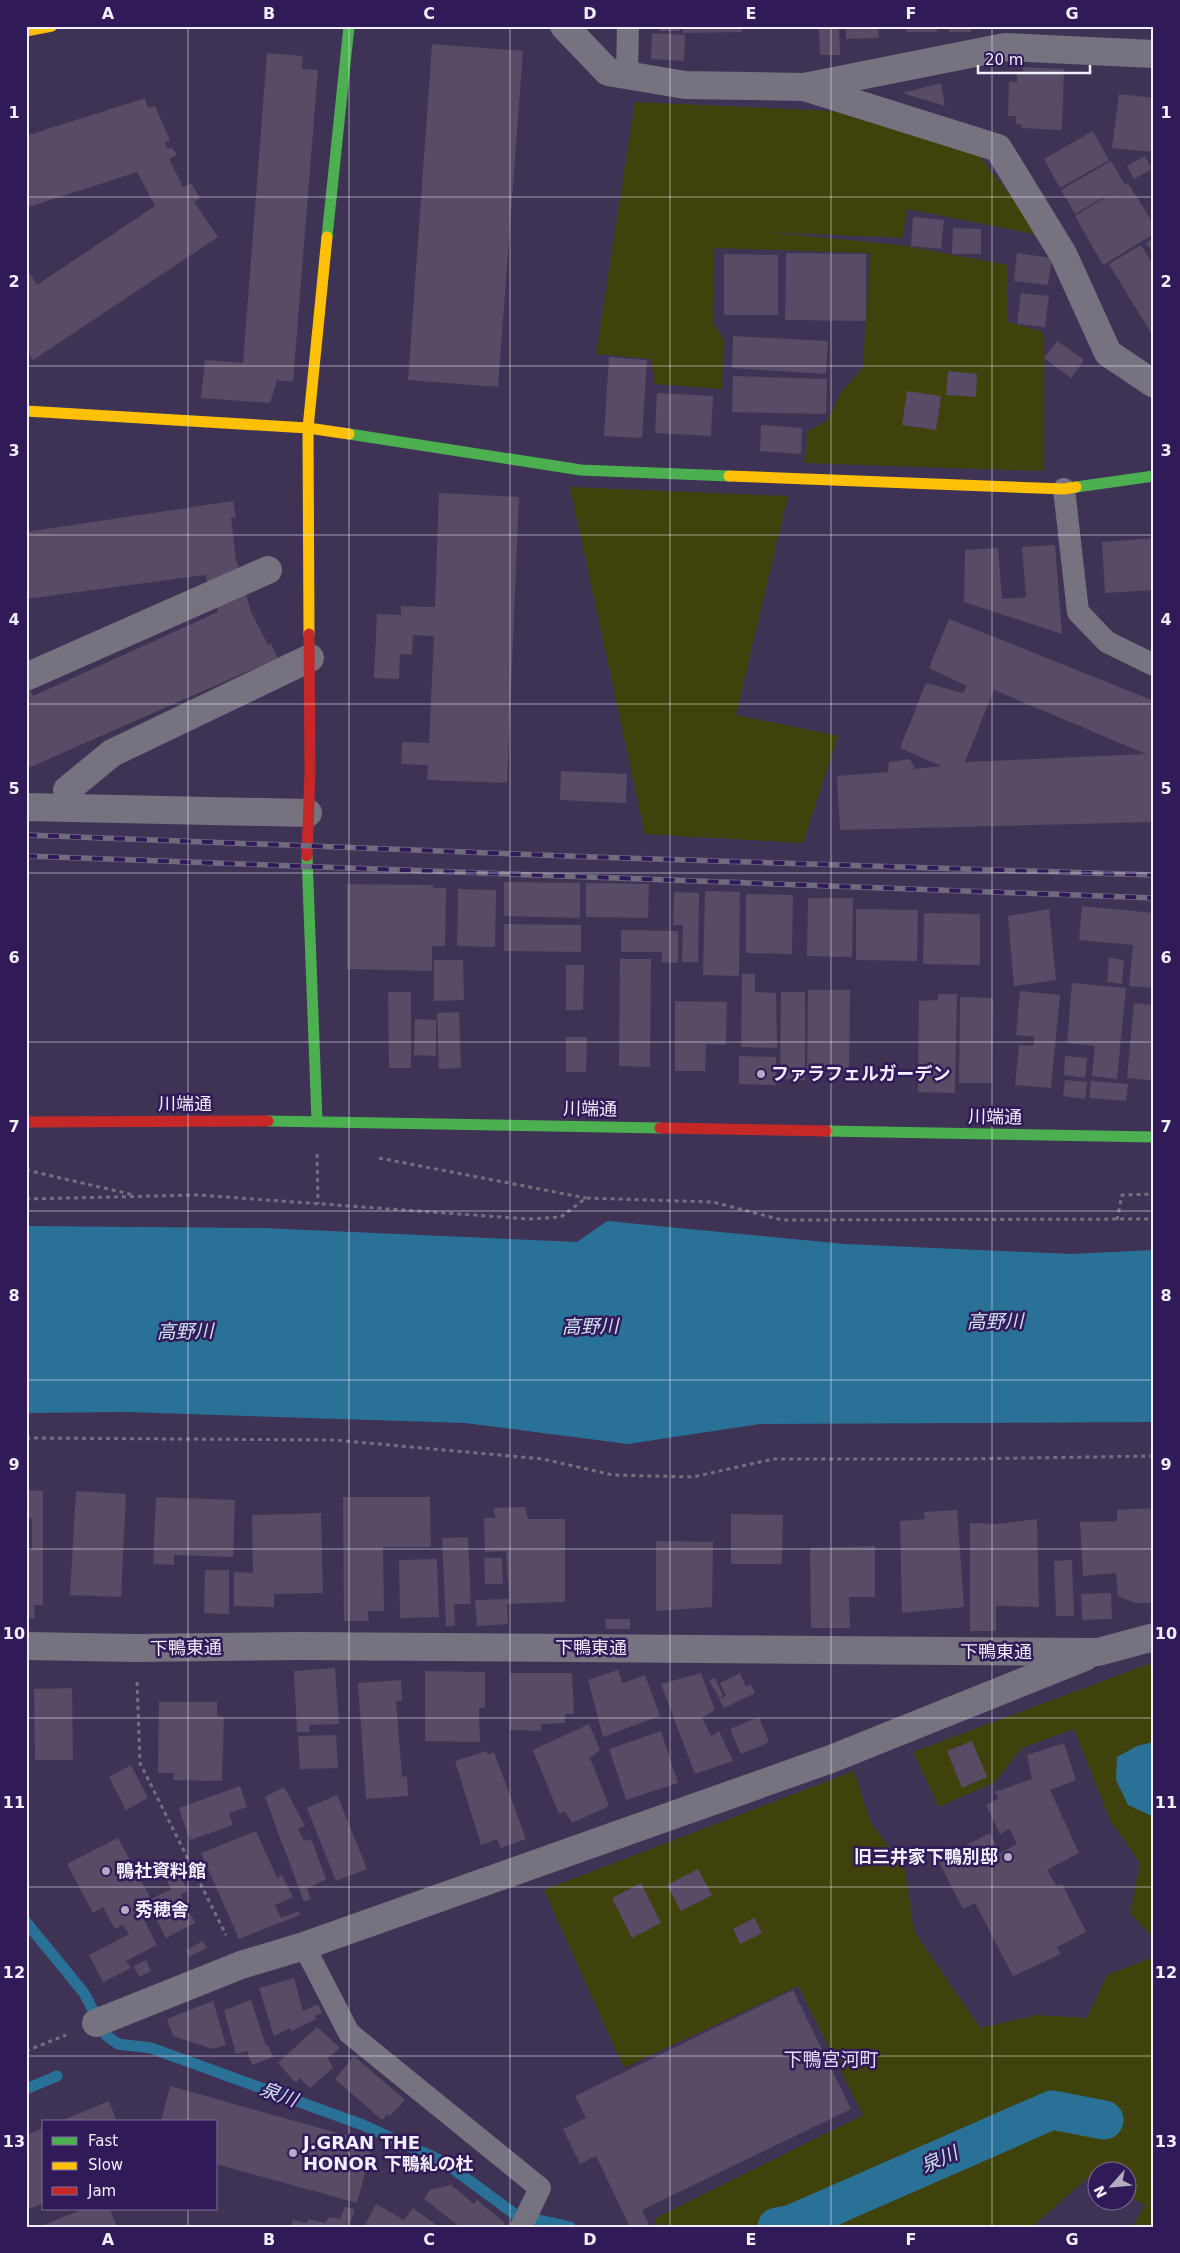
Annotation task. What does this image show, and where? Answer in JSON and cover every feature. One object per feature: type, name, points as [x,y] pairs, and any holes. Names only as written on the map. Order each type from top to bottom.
[{"type":"street","points":[[26,31],[52,26]]},
{"type":"street","points":[[316,1121],[308,813],[310,658],[308,428],[349,26]]},
{"type":"street","points":[[564,26],[608,72],[685,85],[804,87],[1005,47],[1154,54]]},
{"type":"street","points":[[804,87],[998,148],[1063,254],[1108,353],[1154,384]]},
{"type":"street","points":[[26,411],[308,428],[581,470],[1064,489],[1154,476]]},
{"type":"street","points":[[26,676],[268,570]]},
{"type":"street","points":[[67,790],[112,753],[310,658]]},
{"type":"street","points":[[26,806],[308,813]]},
{"type":"street","name":"川端通","points":[[26,1122],[316,1121],[1154,1137]]},
{"type":"street","name":"下鴨東通","points":[[26,1646],[136,1648],[319,1646],[1098,1652],[1154,1637]]},
{"type":"street","points":[[103,2020],[241,1965],[304,1946],[832,1759],[1098,1652]]},
{"type":"lane","points":[[627,75],[628,26]]},
{"type":"lane","points":[[1064,489],[1078,612],[1107,642],[1154,665]]},
{"type":"lane","points":[[304,1946],[349,2033],[540,2188],[522,2227]]},
{"type":"path","points":[[316,1121],[318,1204]]},
{"type":"path","points":[[372,1156],[586,1198],[713,1202],[782,1220],[1154,1219]]},
{"type":"path","points":[[26,1170],[139,1197]]},
{"type":"path","points":[[1117,1220],[1122,1195],[1154,1194]]},
{"type":"path","points":[[26,1199],[198,1196],[528,1219],[562,1216],[586,1198]]},
{"type":"path","points":[[26,1438],[334,1440],[543,1459],[613,1475],[693,1477],[773,1459],[1154,1456]]},
{"type":"path","points":[[136,1648],[140,1763],[241,1965]]},
{"type":"path","points":[[26,2052],[103,2020]]},
{"type":"green space","points":[[635,102],[833,111],[975,151],[1044,236],[908,209],[902,238],[767,232],[901,245],[1007,265],[1008,322],[1043,332],[1043,471],[804,463],[808,431],[827,421],[841,393],[863,367],[870,253],[714,248],[713,323],[724,340],[722,389],[655,384],[651,359],[596,354]]},
{"type":"green space","points":[[570,487],[788,496],[736,715],[838,736],[803,843],[645,834]]},
{"type":"green space","points":[[1154,1662],[1154,1742],[1137,1746],[1144,1811],[1154,1817],[1154,1939],[1130,1913],[1140,1863],[1110,1820],[1074,1729],[1022,1748],[995,1782],[939,1807],[913,1752]]},
{"type":"green space","points":[[854,1771],[871,1823],[905,1869],[914,1931],[980,2028],[1036,2015],[1087,2018],[1107,1975],[1154,1957],[1154,2227],[1132,2227],[1145,2206],[1138,2201],[1138,2160],[1088,2160],[1088,2178],[1032,2227],[846,2227],[835,2223],[830,2227],[658,2227],[654,2219],[863,2115],[798,1986],[624,2068],[544,1890]]},
{"type":"water","name":"高野川","points":[[607,1221],[845,1244],[1071,1254],[1154,1250],[1154,1422],[760,1424],[628,1444],[465,1423],[126,1412],[26,1413],[26,1226],[263,1228],[577,1242]]},
{"type":"water","points":[[1154,1742],[1154,1817],[1128,1805],[1116,1780],[1117,1757],[1137,1746]]},
{"type":"building","points":[[660,26],[680,26],[680,31],[660,31]]},
{"type":"building","points":[[683,26],[742,26],[742,32],[683,33]]},
{"type":"building","points":[[819,26],[839,26],[840,55],[820,55]]},
{"type":"building","points":[[846,26],[878,26],[879,38],[846,39]]},
{"type":"building","points":[[906,26],[936,26],[937,32],[907,32]]},
{"type":"building","points":[[949,26],[971,26],[971,32],[949,32]]},
{"type":"building","points":[[652,33],[685,35],[684,61],[651,59]]},
{"type":"building","points":[[432,44],[523,51],[498,387],[408,380]]},
{"type":"building","points":[[267,53],[303,56],[302,69],[318,70],[293,382],[277,380],[270,403],[201,398],[205,360],[243,363]]},
{"type":"building","points":[[1023,67],[1064,69],[1062,130],[1021,128],[1022,125],[1016,124],[1016,116],[1008,116],[1009,82],[1017,82],[1017,74],[1023,74]]},
{"type":"building","points":[[941,83],[945,106],[902,93]]},
{"type":"building","points":[[1119,94],[1154,98],[1154,152],[1112,148]]},
{"type":"building","points":[[145,98],[148,108],[155,106],[170,140],[165,143],[168,149],[172,147],[177,155],[169,159],[183,187],[191,183],[200,198],[194,202],[218,237],[33,360],[26,350],[26,268],[37,285],[155,206],[137,172],[26,208],[26,136]]},
{"type":"building","points":[[1093,131],[1109,160],[1060,188],[1044,159]]},
{"type":"building","points":[[1145,156],[1152,169],[1134,179],[1127,166]]},
{"type":"building","points":[[1111,161],[1125,185],[1075,214],[1061,190]]},
{"type":"building","points":[[1128,183],[1154,225],[1154,234],[1103,265],[1075,216]]},
{"type":"building","points":[[913,217],[944,220],[941,249],[911,246]]},
{"type":"building","points":[[953,228],[981,229],[981,254],[952,254]]},
{"type":"building","points":[[1154,239],[1154,255],[1146,243]]},
{"type":"building","points":[[1141,245],[1154,266],[1154,338],[1109,264]]},
{"type":"building","points":[[786,253],[866,254],[866,321],[785,320]]},
{"type":"building","points":[[1017,253],[1052,258],[1048,285],[1014,281]]},
{"type":"building","points":[[724,254],[778,255],[778,315],[724,315]]},
{"type":"building","points":[[1021,293],[1049,296],[1045,327],[1017,324]]},
{"type":"building","points":[[733,336],[828,341],[826,374],[732,368]]},
{"type":"building","points":[[1057,341],[1084,360],[1071,378],[1044,358]]},
{"type":"building","points":[[609,357],[647,360],[642,438],[604,436]]},
{"type":"building","points":[[948,371],[977,374],[976,397],[946,395]]},
{"type":"building","points":[[733,376],[827,379],[826,414],[732,412]]},
{"type":"building","points":[[907,391],[941,396],[936,430],[902,425]]},
{"type":"building","points":[[657,393],[713,396],[711,436],[655,433]]},
{"type":"building","points":[[761,425],[802,428],[801,454],[760,451]]},
{"type":"building","points":[[439,493],[519,497],[507,783],[427,780],[428,765],[401,764],[402,742],[429,743],[434,636],[413,635],[412,655],[400,654],[399,679],[374,678],[377,614],[401,615],[401,606],[435,607]]},
{"type":"building","points":[[233,501],[236,517],[231,518],[236,560],[251,612],[268,645],[271,643],[278,658],[26,769],[26,682],[33,696],[218,612],[205,575],[26,599],[26,532]]},
{"type":"building","points":[[1154,538],[1154,590],[1105,593],[1102,542]]},
{"type":"building","points":[[1055,545],[1062,634],[964,602],[965,550],[998,548],[1002,599],[1026,597],[1022,547]]},
{"type":"building","points":[[949,619],[1154,701],[1154,822],[840,830],[837,776],[888,772],[889,762],[910,759],[915,769],[941,766],[900,748],[926,683],[963,693],[967,686],[929,668]],"holes":[[[994,690],[1146,754],[965,762]]]},
{"type":"building","points":[[561,771],[627,774],[626,803],[560,800]]},
{"type":"building","points":[[504,882],[580,883],[580,918],[504,916]]},
{"type":"building","points":[[586,883],[649,884],[648,918],[586,917]]},
{"type":"building","points":[[347,884],[433,885],[433,888],[446,888],[445,946],[432,946],[432,971],[347,969]]},
{"type":"building","points":[[458,889],[496,890],[495,947],[457,946]]},
{"type":"building","points":[[705,891],[740,892],[739,976],[703,975]]},
{"type":"building","points":[[674,892],[699,893],[698,962],[682,962],[683,925],[673,925]]},
{"type":"building","points":[[746,894],[793,895],[792,954],[746,953]]},
{"type":"building","points":[[808,898],[853,898],[852,957],[807,956]]},
{"type":"building","points":[[1082,906],[1154,913],[1154,988],[1129,986],[1133,945],[1079,940]]},
{"type":"building","points":[[856,909],[918,910],[917,961],[856,960]]},
{"type":"building","points":[[1049,909],[1056,980],[1014,986],[1008,916]]},
{"type":"building","points":[[924,913],[980,914],[980,965],[923,964]]},
{"type":"building","points":[[504,924],[581,925],[581,952],[504,951]]},
{"type":"building","points":[[621,930],[678,931],[678,963],[662,962],[662,952],[621,952]]},
{"type":"building","points":[[1109,958],[1124,960],[1122,984],[1107,982]]},
{"type":"building","points":[[620,959],[651,959],[650,1067],[619,1066]]},
{"type":"building","points":[[434,960],[463,960],[464,1000],[434,1001]]},
{"type":"building","points":[[566,965],[584,965],[583,1010],[566,1010]]},
{"type":"building","points":[[742,974],[755,974],[755,992],[776,993],[777,1048],[741,1047]]},
{"type":"building","points":[[1072,983],[1126,988],[1117,1079],[1092,1076],[1095,1046],[1067,1043]]},
{"type":"building","points":[[808,990],[850,990],[849,1071],[807,1071]]},
{"type":"building","points":[[1020,991],[1060,995],[1051,1088],[1015,1085],[1019,1045],[1034,1046],[1034,1037],[1016,1035]]},
{"type":"building","points":[[388,992],[411,992],[411,1068],[389,1068]]},
{"type":"building","points":[[781,992],[805,992],[805,1080],[780,1079]]},
{"type":"building","points":[[938,994],[957,994],[955,1093],[918,1092],[919,1001],[938,1000]]},
{"type":"building","points":[[960,997],[993,998],[992,1083],[959,1083]]},
{"type":"building","points":[[675,1001],[727,1002],[726,1045],[706,1044],[705,1071],[675,1071]]},
{"type":"building","points":[[1134,1003],[1154,1005],[1154,1081],[1127,1078]]},
{"type":"building","points":[[459,1012],[461,1068],[439,1069],[437,1013]]},
{"type":"building","points":[[415,1019],[436,1020],[436,1056],[414,1055]]},
{"type":"building","points":[[566,1037],[587,1037],[586,1072],[566,1072]]},
{"type":"building","points":[[739,1056],[776,1057],[776,1085],[739,1084]]},
{"type":"building","points":[[1065,1056],[1087,1058],[1085,1078],[1064,1075]]},
{"type":"building","points":[[1065,1080],[1087,1082],[1085,1099],[1063,1096]]},
{"type":"building","points":[[1091,1081],[1128,1084],[1126,1101],[1089,1098]]},
{"type":"building","points":[[26,1490],[43,1491],[43,1605],[34,1605],[35,1618],[26,1618],[26,1550],[32,1550],[32,1519],[26,1518]]},
{"type":"building","points":[[76,1491],[126,1494],[121,1597],[70,1595]]},
{"type":"building","points":[[156,1497],[235,1500],[233,1557],[174,1555],[174,1565],[153,1564]]},
{"type":"building","points":[[343,1497],[430,1497],[431,1547],[383,1547],[384,1611],[368,1611],[369,1621],[344,1621]]},
{"type":"building","points":[[525,1507],[528,1519],[565,1519],[565,1602],[507,1604],[508,1624],[477,1626],[475,1600],[509,1599],[506,1551],[485,1552],[484,1518],[495,1518],[494,1508]]},
{"type":"building","points":[[1154,1508],[1154,1603],[1135,1603],[1118,1596],[1116,1573],[1083,1576],[1080,1522],[1117,1521],[1117,1510]]},
{"type":"building","points":[[957,1510],[964,1607],[902,1613],[900,1521],[925,1519],[924,1512]]},
{"type":"building","points":[[321,1513],[323,1593],[274,1594],[274,1607],[234,1606],[234,1572],[253,1573],[252,1515]]},
{"type":"building","points":[[731,1514],[783,1515],[782,1564],[731,1564]]},
{"type":"building","points":[[1037,1519],[1039,1607],[996,1606],[996,1631],[970,1631],[970,1523],[997,1524]]},
{"type":"building","points":[[468,1537],[471,1604],[454,1604],[455,1626],[446,1626],[442,1538]]},
{"type":"building","points":[[656,1541],[713,1542],[712,1607],[656,1611]]},
{"type":"building","points":[[875,1546],[875,1597],[849,1597],[850,1628],[811,1628],[810,1548]]},
{"type":"building","points":[[484,1558],[502,1558],[503,1584],[485,1584]]},
{"type":"building","points":[[437,1559],[439,1617],[400,1618],[399,1560]]},
{"type":"building","points":[[1072,1560],[1074,1616],[1056,1616],[1054,1561]]},
{"type":"building","points":[[205,1570],[229,1570],[229,1614],[204,1613]]},
{"type":"building","points":[[1111,1593],[1112,1619],[1082,1620],[1081,1594]]},
{"type":"building","points":[[605,1619],[630,1619],[630,1629],[606,1629]]},
{"type":"building","points":[[335,1668],[339,1724],[309,1725],[310,1732],[297,1732],[294,1671]]},
{"type":"building","points":[[618,1670],[623,1683],[645,1675],[660,1716],[603,1737],[588,1680]]},
{"type":"building","points":[[425,1671],[485,1672],[485,1708],[479,1708],[480,1742],[425,1741]]},
{"type":"building","points":[[510,1673],[572,1673],[574,1714],[565,1714],[565,1723],[541,1724],[541,1731],[510,1730]]},
{"type":"building","points":[[701,1673],[715,1710],[702,1718],[711,1736],[719,1731],[733,1761],[695,1774],[661,1684]]},
{"type":"building","points":[[740,1673],[746,1687],[751,1684],[755,1693],[724,1708],[719,1699],[726,1696],[720,1683]]},
{"type":"building","points":[[715,1678],[723,1696],[719,1698],[709,1680]]},
{"type":"building","points":[[401,1680],[402,1701],[396,1701],[402,1777],[407,1776],[408,1796],[366,1799],[358,1683]]},
{"type":"building","points":[[72,1688],[73,1760],[35,1760],[34,1689]]},
{"type":"building","points":[[159,1702],[217,1702],[217,1716],[224,1717],[222,1781],[173,1780],[174,1773],[158,1773]]},
{"type":"building","points":[[759,1717],[769,1742],[741,1754],[730,1729]]},
{"type":"building","points":[[589,1724],[600,1750],[590,1758],[609,1806],[572,1823],[565,1811],[559,1814],[533,1750]]},
{"type":"building","points":[[661,1731],[678,1783],[626,1800],[609,1749]]},
{"type":"building","points":[[336,1735],[338,1768],[300,1769],[298,1736]]},
{"type":"building","points":[[972,1741],[987,1777],[962,1788],[947,1751]]},
{"type":"building","name":"旧三井家下鴨別邸","points":[[1064,1743],[1076,1780],[1050,1790],[1079,1853],[1047,1870],[1056,1885],[1062,1884],[1086,1932],[1057,1947],[1061,1954],[1013,1976],[975,1903],[963,1909],[938,1860],[990,1833],[1000,1853],[1017,1844],[1010,1829],[1000,1834],[986,1805],[999,1798],[995,1792],[1032,1779],[1027,1755]]},
{"type":"building","points":[[487,1751],[488,1755],[494,1752],[526,1839],[501,1848],[497,1839],[481,1845],[455,1761]]},
{"type":"building","points":[[131,1765],[148,1798],[126,1810],[109,1777]]},
{"type":"building","points":[[240,1786],[247,1807],[229,1813],[233,1825],[190,1840],[179,1808]]},
{"type":"building","points":[[284,1787],[305,1826],[298,1829],[304,1841],[311,1839],[326,1879],[307,1889],[311,1899],[304,1902],[265,1797]]},
{"type":"building","points":[[337,1795],[367,1869],[336,1881],[307,1808]]},
{"type":"building","points":[[256,1831],[277,1878],[282,1875],[293,1897],[275,1905],[281,1918],[299,1911],[300,1915],[239,1939],[201,1853]]},
{"type":"building","name":"秀穂舎","points":[[118,1838],[151,1899],[171,1889],[163,1874],[176,1867],[188,1891],[181,1895],[195,1923],[166,1938],[150,1907],[140,1912],[157,1945],[126,1961],[131,1968],[103,1982],[89,1955],[129,1934],[123,1925],[115,1929],[103,1907],[93,1913],[67,1864]]},
{"type":"building","points":[[698,1869],[712,1895],[681,1911],[667,1885]]},
{"type":"building","points":[[641,1883],[661,1923],[632,1938],[612,1898]]},
{"type":"building","points":[[754,1918],[762,1933],[740,1944],[733,1929]]},
{"type":"building","points":[[203,1941],[207,1948],[189,1957],[186,1950]]},
{"type":"building","points":[[146,1960],[151,1971],[139,1977],[134,1966]]},
{"type":"building","points":[[294,1978],[303,2011],[318,2004],[322,2013],[315,2016],[316,2019],[292,2031],[290,2028],[274,2036],[259,1988]]},
{"type":"building","points":[[793,1990],[851,2109],[642,2210],[650,2227],[630,2227],[596,2156],[580,2164],[563,2129],[586,2118],[575,2096]]},
{"type":"building","points":[[251,2000],[266,2046],[268,2045],[273,2057],[252,2065],[247,2051],[236,2054],[224,2010]]},
{"type":"building","points":[[213,2001],[226,2045],[213,2049],[173,2036],[167,2019]]},
{"type":"building","points":[[317,2027],[340,2048],[328,2058],[333,2068],[310,2088],[300,2078],[296,2083],[278,2063]]},
{"type":"building","points":[[354,2056],[405,2100],[390,2116],[387,2114],[382,2120],[335,2079]]},
{"type":"building","name":"J.GRAN THE HONOR 下鴨糺の杜","points":[[170,2086],[373,2143],[357,2203],[218,2165],[218,2120],[162,2120]]},
{"type":"building","points":[[109,2101],[116,2120],[64,2120]]},
{"type":"building","points":[[42,2129],[42,2204],[26,2210],[26,2135]]},
{"type":"building","points":[[451,2185],[474,2204],[477,2200],[505,2223],[503,2227],[460,2227],[424,2199],[430,2190]]},
{"type":"building","points":[[376,2204],[404,2220],[413,2208],[439,2227],[364,2227]]},
{"type":"building","points":[[345,2207],[355,2209],[349,2227],[291,2226],[293,2220],[307,2223],[308,2219],[325,2223],[329,2217],[340,2219]]},
{"type":"building","points":[[81,2210],[110,2210],[117,2227],[38,2227]]},
{"type":"waterway","name":"泉川","points":[[26,1922],[84,1993],[106,2035],[118,2044],[151,2048],[363,2125],[444,2162],[516,2215],[570,2227]]},
{"type":"waterway","points":[[26,2089],[57,2076]]},
{"type":"waterway","name":"泉川","points":[[777,2227],[792,2224],[1052,2110],[1104,2120]]},
{"type":"railway","points":[[26,835],[593,857],[1154,875]]},
{"type":"railway","points":[[26,856],[1154,898]]},
{"type":"traffic: fast","points":[[327,237],[349,26]]},
{"type":"traffic: fast","points":[[349,434],[581,470],[729,476]]},
{"type":"traffic: fast","points":[[1076,487],[1154,476]]},
{"type":"traffic: fast","points":[[307,856],[317,1121]]},
{"type":"traffic: fast","points":[[268,1121],[660,1128]]},
{"type":"traffic: fast","points":[[827,1131],[1154,1137]]},
{"type":"traffic: slow","points":[[26,31],[52,26]]},
{"type":"traffic: slow","points":[[309,634],[308,428],[327,237]]},
{"type":"traffic: slow","points":[[26,411],[308,428],[349,434]]},
{"type":"traffic: slow","points":[[729,476],[1064,489],[1076,487]]},
{"type":"traffic: jam","points":[[307,856],[310,771],[309,634]]},
{"type":"traffic: jam","points":[[26,1122],[268,1121]]},
{"type":"traffic: jam","points":[[660,1128],[827,1131]]},
{"type":"place","name":"ファラフェルガーデン","points":[[761,1074]]},
{"type":"place","name":"旧三井家下鴨別邸","points":[[1008,1857]]},
{"type":"place","name":"鴨社資料館","points":[[106,1871]]},
{"type":"place","name":"秀穂舎","points":[[125,1910]]},
{"type":"place","name":"J.GRAN THE HONOR 下鴨糺の杜","points":[[293,2153]]},
{"type":"district","name":"下鴨宮河町","points":[[831,2059]]}]
